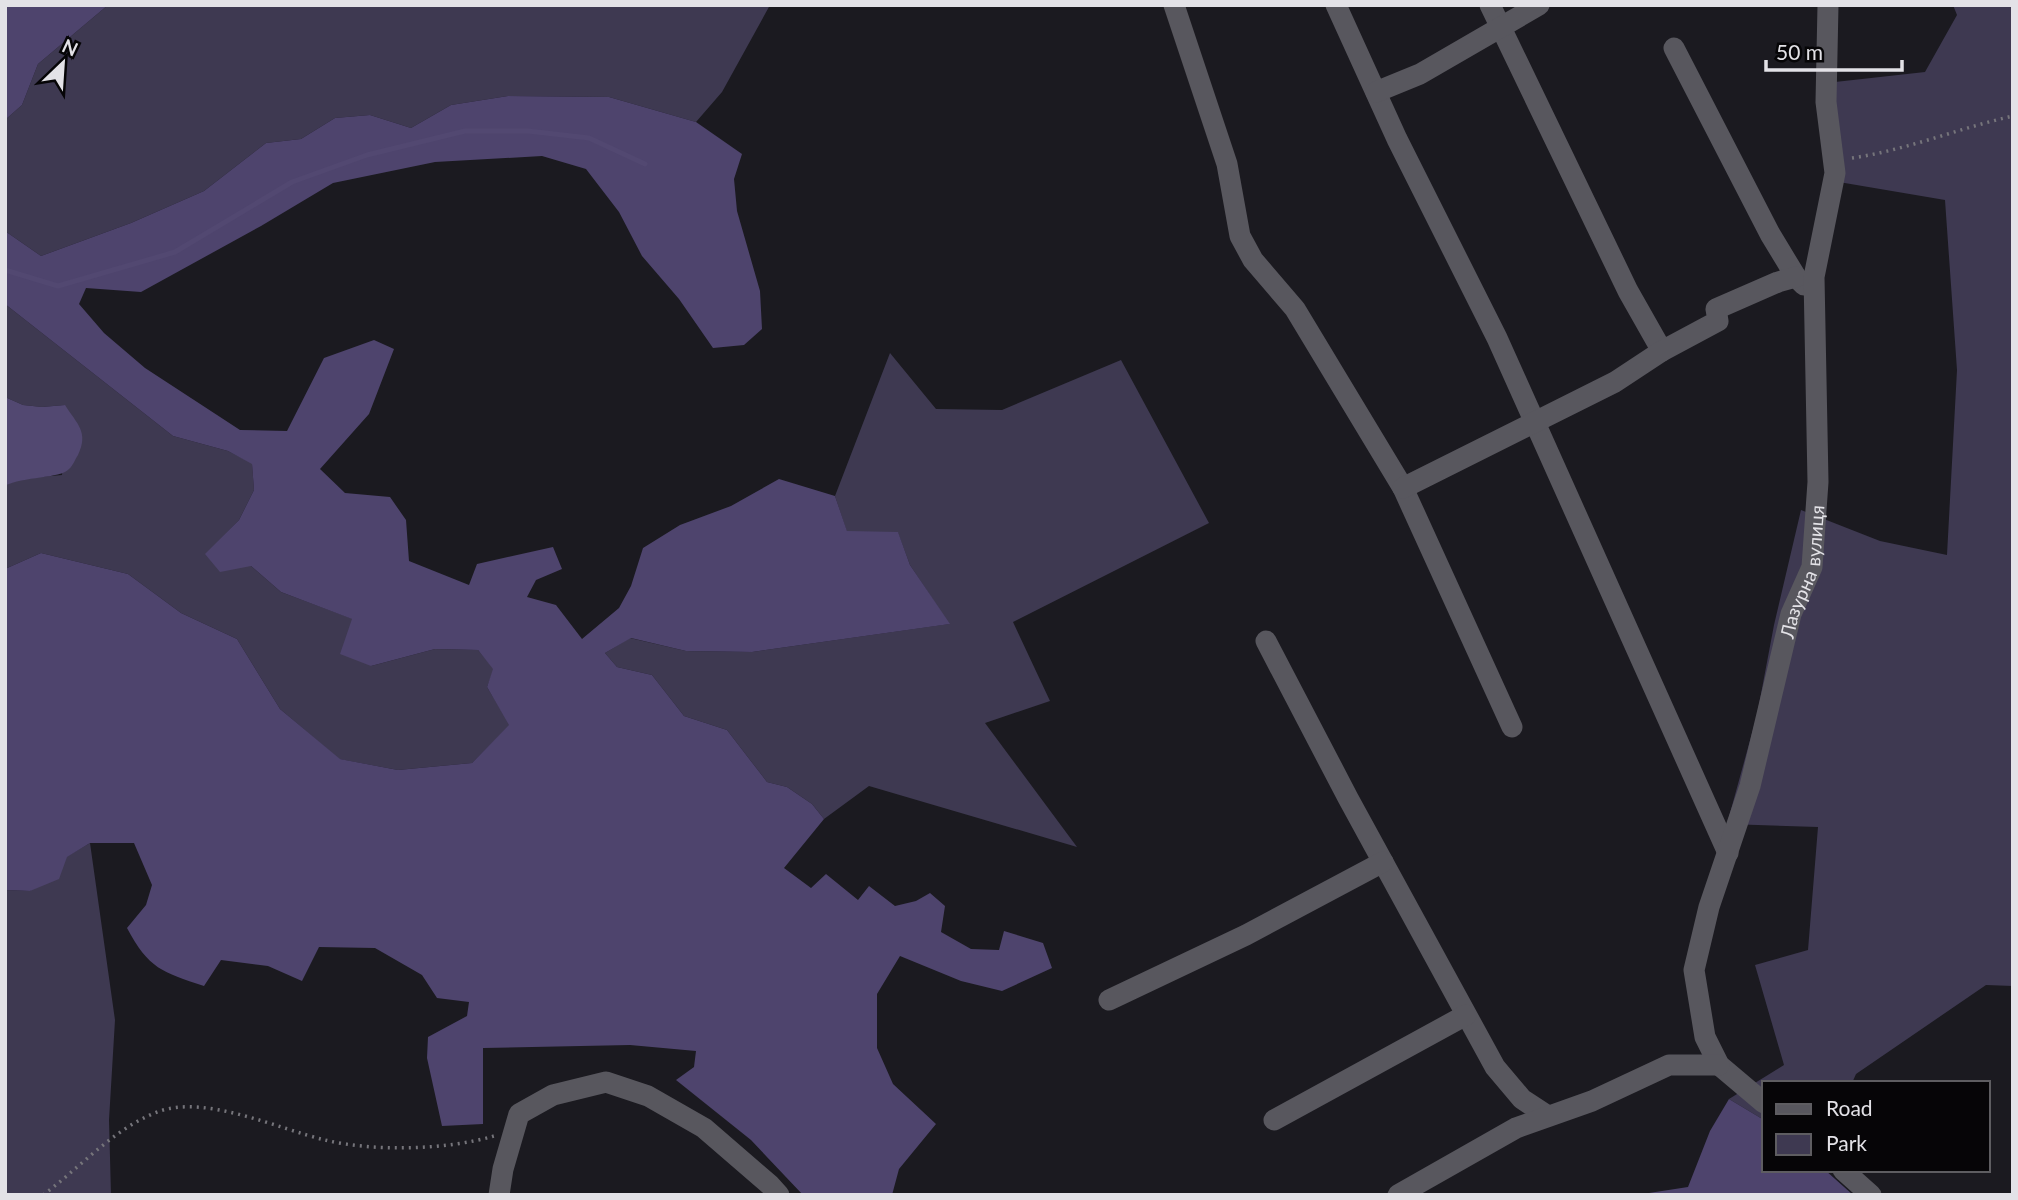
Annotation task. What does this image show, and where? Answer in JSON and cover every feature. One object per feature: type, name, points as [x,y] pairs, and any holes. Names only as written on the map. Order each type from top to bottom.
[{"type":"street","points":[[1174,5],[1227,164],[1240,236],[1253,260],[1295,309],[1403,488],[1512,727]]},
{"type":"street","points":[[1336,5],[1497,338],[1728,853]]},
{"type":"street","points":[[1490,5],[1604,243],[1662,351]]},
{"type":"street","points":[[1376,92],[1420,74],[1539,5]]},
{"type":"street","name":"Лазурна вулиця","points":[[1762,1101],[1719,1065],[1705,1037],[1694,970],[1709,907],[1750,786],[1791,614],[1812,567],[1818,482],[1814,277],[1835,173],[1826,102],[1828,5]]},
{"type":"street","points":[[1674,48],[1770,234],[1796,277],[1814,295]]},
{"type":"street","points":[[1403,488],[1615,382],[1662,351],[1718,321],[1716,309],[1796,277]]},
{"type":"street","points":[[1266,641],[1495,1067],[1522,1099],[1548,1116]]},
{"type":"street","points":[[1109,1000],[1246,935],[1383,862]]},
{"type":"street","points":[[1274,1120],[1466,1015]]},
{"type":"street","points":[[1398,1195],[1516,1128],[1592,1101],[1669,1065],[1719,1065]]},
{"type":"street","points":[[499,1195],[503,1169],[519,1114],[553,1095],[606,1082],[648,1096],[704,1128],[779,1195]]},
{"type":"street","points":[[1845,1172],[1871,1195]]},
{"type":"path","points":[[1834,161],[1880,153],[2013,116]]},
{"type":"path","points":[[43,1195],[120,1133],[160,1111],[188,1107],[238,1114],[327,1140],[384,1147],[433,1146],[514,1131]]},
{"type":"green space","points":[[108,5],[770,5],[722,92],[696,122],[609,97],[508,96],[451,105],[411,128],[370,115],[335,118],[301,139],[266,143],[204,191],[131,223],[41,256],[5,231],[5,120],[22,105],[38,64]]},
{"type":"green space","points":[[1953,5],[2013,5],[2013,986],[1986,985],[1856,1074],[1853,1081],[1762,1081],[1762,1119],[1729,1099],[1784,1065],[1755,965],[1808,950],[1818,827],[1727,824],[1757,715],[1774,625],[1801,510],[1880,541],[1947,555],[1957,370],[1945,200],[1827,180],[1817,84],[1925,72],[1957,15]]},
{"type":"green space","points":[[5,304],[173,436],[228,451],[252,463],[254,490],[239,520],[206,554],[251,566],[281,592],[353,619],[371,666],[435,649],[478,650],[494,669],[487,687],[510,725],[472,763],[398,770],[339,759],[280,709],[237,639],[181,613],[128,574],[41,553],[5,569],[5,486],[17,479],[62,475],[65,405],[23,405],[5,397]]},
{"type":"green space","points":[[890,353],[936,409],[1002,410],[1121,360],[1209,523],[1013,622],[1050,701],[985,723],[1077,847],[869,786],[824,819],[812,804],[787,787],[767,782],[727,730],[684,716],[652,675],[617,667],[605,653],[630,638],[686,651],[752,652],[949,624],[910,565],[898,533],[847,532],[835,496]]},
{"type":"green space","points":[[90,843],[115,1020],[109,1120],[111,1195],[5,1195],[5,890],[30,891],[66,857]]},
{"type":"shaded area","points":[[5,5],[108,5],[38,64],[22,105],[5,120]]},
{"type":"shaded area","points":[[508,96],[609,97],[696,122],[742,154],[734,179],[737,211],[760,291],[762,329],[744,345],[713,348],[679,299],[642,256],[619,212],[586,169],[542,156],[435,162],[333,183],[141,292],[86,288],[79,304],[104,333],[145,368],[240,430],[287,431],[324,358],[374,340],[394,349],[369,414],[320,469],[345,493],[390,497],[406,520],[409,561],[469,585],[477,564],[553,547],[562,569],[536,580],[527,597],[556,605],[582,639],[619,608],[631,586],[643,548],[680,525],[731,506],[779,479],[835,496],[847,531],[898,532],[910,565],[950,624],[752,652],[686,651],[631,638],[605,653],[617,667],[652,675],[684,716],[727,730],[767,782],[787,787],[812,804],[824,819],[784,868],[811,888],[826,874],[858,900],[869,886],[895,906],[916,901],[930,893],[945,906],[941,932],[971,949],[999,950],[1004,931],[1043,943],[1052,968],[1002,991],[961,981],[900,956],[877,994],[877,1048],[893,1084],[936,1124],[899,1169],[892,1195],[803,1195],[751,1140],[676,1080],[694,1067],[696,1051],[630,1045],[483,1048],[483,1124],[442,1126],[427,1058],[428,1037],[467,1016],[469,1002],[437,998],[422,975],[375,948],[319,947],[302,981],[268,966],[221,960],[204,986],[177,977],[150,961],[127,928],[146,905],[152,885],[134,843],[90,843],[67,857],[59,879],[30,891],[5,890],[5,569],[41,553],[128,574],[181,613],[237,639],[280,709],[340,759],[398,770],[472,763],[509,725],[487,687],[493,669],[478,650],[435,649],[371,666],[340,654],[352,619],[281,592],[251,566],[220,572],[205,554],[239,520],[254,490],[252,464],[228,451],[173,436],[5,304],[5,231],[41,256],[131,223],[204,191],[266,143],[301,139],[335,118],[370,115],[411,128],[451,105]]},
{"type":"shaded area","points":[[5,397],[23,405],[65,405],[82,434],[81,447],[69,469],[5,486]]},
{"type":"shaded area","points":[[1729,1099],[1762,1119],[1762,1172],[1827,1172],[1853,1195],[1636,1195],[1688,1187],[1710,1131]]},
{"type":"waterway","points":[[5,270],[58,286],[175,252],[292,182],[367,155],[465,131],[528,131],[589,138],[645,164]]}]
